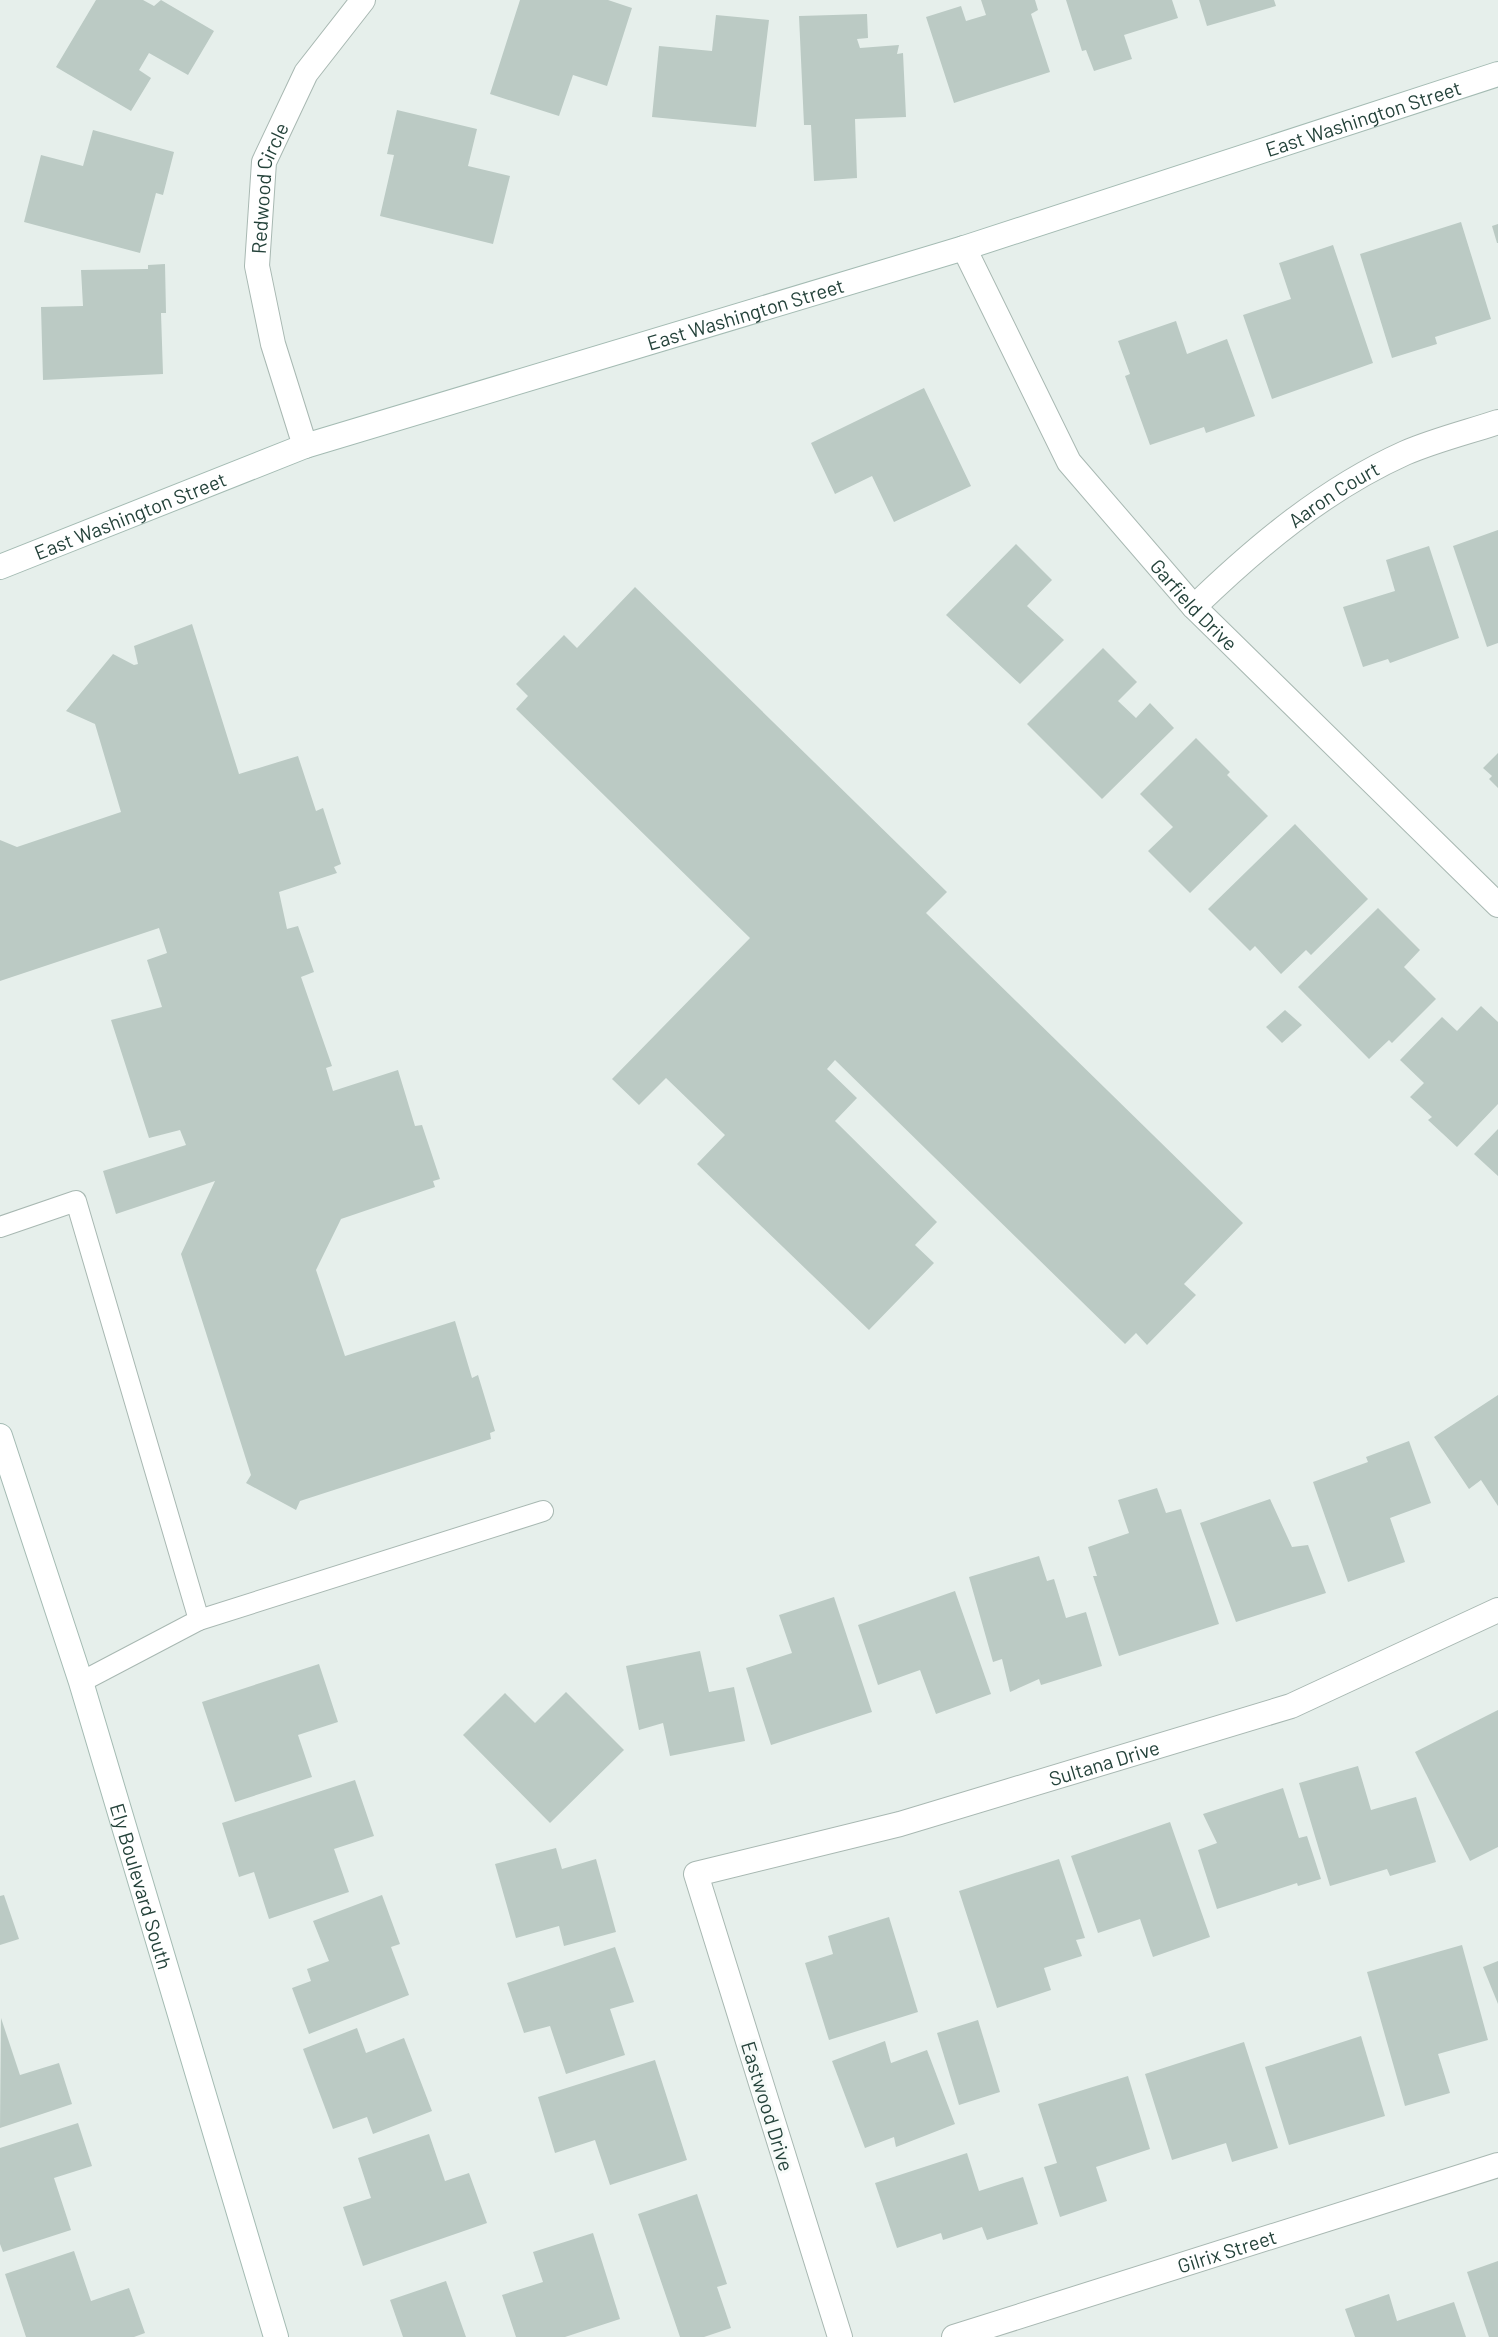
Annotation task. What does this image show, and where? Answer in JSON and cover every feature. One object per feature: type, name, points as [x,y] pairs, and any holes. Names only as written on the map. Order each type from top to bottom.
[{"type":"street","name":"Redwood Circle","points":[[305,446],[273,344],[257,266],[264,162],[306,73],[363,0]]},
{"type":"street","name":"East Washington Street","points":[[0,567],[305,446],[964,248],[1498,74]]},
{"type":"street","name":"Garfield Drive","points":[[964,248],[1069,462],[1194,607],[1498,905]]},
{"type":"street","name":"Aaron Court","points":[[1194,607],[1318,500],[1406,453],[1498,422]]},
{"type":"street","name":"Ely Boulevard South","points":[[0,1436],[81,1682],[276,2337]]},
{"type":"street","name":"Sultana Drive","points":[[696,1874],[900,1824],[1291,1706],[1498,1610]]},
{"type":"street","name":"Eastwood Drive","points":[[696,1874],[840,2337]]},
{"type":"street","name":"Gilrix Street","points":[[954,2337],[1498,2165]]},
{"type":"lane","points":[[0,1227],[76,1201],[199,1620]]},
{"type":"lane","points":[[81,1682],[199,1620],[543,1511]]},
{"type":"building","points":[[96,0],[143,0],[154,6],[161,0],[214,31],[188,75],[149,53],[139,70],[151,78],[131,111],[56,67]]},
{"type":"building","points":[[520,0],[608,0],[632,8],[607,86],[573,75],[559,116],[490,94]]},
{"type":"building","points":[[981,0],[1035,0],[1038,10],[1031,14],[1050,72],[954,103],[926,17],[961,6],[966,21],[986,15]]},
{"type":"building","points":[[1066,0],[1172,0],[1178,18],[1124,35],[1132,59],[1094,71],[1086,50],[1082,51]]},
{"type":"building","points":[[1199,0],[1274,0],[1276,6],[1207,26]]},
{"type":"building","points":[[867,14],[868,38],[857,39],[860,48],[899,45],[897,54],[903,53],[906,117],[855,119],[857,178],[814,181],[811,125],[804,125],[799,16]]},
{"type":"building","points":[[716,15],[769,20],[756,127],[652,117],[659,46],[712,51]]},
{"type":"building","points":[[397,110],[477,129],[468,166],[510,176],[493,244],[380,216],[394,155],[387,154]]},
{"type":"building","points":[[93,130],[174,152],[163,195],[156,193],[140,253],[24,222],[41,155],[83,166]]},
{"type":"building","points":[[1461,222],[1491,319],[1435,337],[1437,344],[1392,358],[1360,254]]},
{"type":"building","points":[[1498,224],[1498,243],[1497,243],[1492,226]]},
{"type":"building","points":[[1333,245],[1373,363],[1272,399],[1243,315],[1291,299],[1279,263]]},
{"type":"building","points":[[165,264],[166,313],[161,313],[163,374],[43,380],[41,307],[83,306],[81,270],[148,269],[148,265]]},
{"type":"building","points":[[1176,321],[1187,354],[1227,339],[1255,416],[1206,433],[1204,427],[1150,445],[1125,376],[1130,374],[1118,341]]},
{"type":"building","points":[[924,388],[971,486],[894,522],[872,476],[835,494],[811,443]]},
{"type":"building","points":[[1498,530],[1498,643],[1487,647],[1453,546]]},
{"type":"building","points":[[1016,544],[1052,580],[1027,606],[1064,640],[1020,684],[946,615]]},
{"type":"building","points":[[1429,546],[1459,638],[1390,663],[1388,659],[1363,667],[1343,607],[1395,591],[1386,560]]},
{"type":"building","points":[[635,587],[947,892],[926,913],[1243,1223],[1184,1284],[1196,1295],[1147,1345],[1136,1333],[1125,1344],[835,1060],[827,1069],[857,1098],[835,1121],[937,1222],[915,1245],[934,1263],[869,1330],[697,1164],[725,1135],[666,1078],[639,1105],[612,1079],[750,938],[516,709],[528,696],[516,684],[564,635],[577,648]]},
{"type":"building","points":[[192,624],[239,774],[298,756],[316,811],[323,808],[341,864],[334,867],[337,873],[279,892],[287,929],[298,926],[314,972],[301,977],[332,1066],[326,1068],[333,1091],[398,1070],[415,1126],[422,1125],[440,1179],[433,1181],[435,1187],[341,1219],[316,1270],[345,1356],[455,1321],[472,1378],[478,1375],[495,1431],[490,1433],[491,1439],[300,1501],[296,1510],[246,1483],[251,1475],[181,1254],[215,1181],[116,1214],[103,1171],[186,1145],[180,1130],[149,1138],[111,1020],[162,1007],[147,960],[167,953],[159,928],[0,981],[0,840],[17,847],[121,812],[95,724],[66,711],[113,654],[134,665],[138,664],[134,646]]},
{"type":"building","points":[[1103,648],[1137,682],[1118,701],[1136,718],[1150,703],[1174,728],[1102,799],[1027,724]]},
{"type":"building","points":[[1196,738],[1268,816],[1190,893],[1148,851],[1173,827],[1140,794]]},
{"type":"building","points":[[1498,753],[1498,788],[1483,768]]},
{"type":"building","points":[[1295,824],[1368,899],[1311,955],[1306,950],[1281,974],[1255,946],[1250,951],[1208,909]]},
{"type":"building","points":[[1378,908],[1420,950],[1404,967],[1436,999],[1392,1043],[1389,1040],[1369,1059],[1298,987]]},
{"type":"building","points":[[1481,1006],[1498,1022],[1498,1104],[1457,1147],[1428,1120],[1432,1117],[1410,1097],[1424,1083],[1400,1060],[1442,1017],[1457,1031]]},
{"type":"building","points":[[1285,1010],[1302,1025],[1282,1043],[1266,1027]]},
{"type":"building","points":[[1498,1129],[1498,1176],[1474,1154]]},
{"type":"building","points":[[1498,1395],[1498,1506],[1481,1480],[1469,1489],[1434,1437]]},
{"type":"building","points":[[1409,1441],[1431,1503],[1390,1518],[1405,1562],[1348,1582],[1313,1482],[1368,1462],[1366,1457]]},
{"type":"building","points":[[1157,1488],[1166,1513],[1181,1509],[1219,1624],[1119,1656],[1093,1576],[1097,1576],[1088,1547],[1129,1533],[1118,1500]]},
{"type":"building","points":[[1270,1499],[1292,1547],[1308,1545],[1326,1593],[1236,1622],[1200,1523]]},
{"type":"building","points":[[1039,1556],[1047,1581],[1054,1579],[1066,1618],[1086,1612],[1102,1666],[1041,1685],[1039,1679],[1010,1692],[1002,1659],[993,1662],[969,1577]]},
{"type":"building","points":[[955,1591],[991,1694],[936,1714],[920,1670],[878,1685],[858,1625]]},
{"type":"building","points":[[834,1597],[872,1712],[771,1745],[746,1668],[792,1653],[779,1615]]},
{"type":"building","points":[[700,1651],[709,1692],[734,1687],[745,1741],[670,1756],[663,1723],[639,1730],[626,1666]]},
{"type":"building","points":[[319,1664],[338,1722],[298,1735],[312,1777],[235,1802],[202,1702]]},
{"type":"building","points":[[566,1692],[624,1750],[550,1823],[463,1735],[505,1693],[535,1723]]},
{"type":"building","points":[[1498,1710],[1498,1847],[1470,1861],[1415,1752]]},
{"type":"building","points":[[1358,1766],[1371,1810],[1416,1797],[1436,1862],[1390,1876],[1387,1869],[1330,1886],[1299,1783]]},
{"type":"building","points":[[355,1780],[374,1836],[334,1849],[349,1892],[269,1919],[254,1872],[239,1877],[222,1823]]},
{"type":"building","points":[[1283,1788],[1299,1838],[1307,1836],[1321,1879],[1298,1886],[1297,1883],[1217,1909],[1198,1850],[1217,1843],[1203,1814]]},
{"type":"building","points":[[1170,1822],[1210,1937],[1153,1957],[1140,1919],[1098,1933],[1071,1856]]},
{"type":"building","points":[[556,1848],[562,1869],[596,1859],[616,1932],[564,1946],[559,1926],[516,1938],[495,1864]]},
{"type":"building","points":[[1059,1859],[1085,1938],[1076,1940],[1082,1956],[1044,1968],[1051,1990],[997,2008],[959,1891]]},
{"type":"building","points":[[4,1895],[19,1939],[0,1945],[0,1896]]},
{"type":"building","points":[[382,1895],[400,1944],[391,1947],[409,1995],[309,2034],[292,1988],[311,1981],[307,1969],[329,1961],[313,1921]]},
{"type":"building","points":[[889,1917],[918,2012],[829,2040],[805,1963],[833,1954],[828,1936]]},
{"type":"building","points":[[1462,1945],[1488,2040],[1438,2054],[1450,2093],[1405,2106],[1367,1972]]},
{"type":"building","points":[[615,1947],[634,2002],[610,2009],[625,2055],[566,2074],[550,2026],[524,2033],[507,1983]]},
{"type":"building","points":[[1498,1961],[1498,2004],[1483,1967]]},
{"type":"building","points":[[1,2018],[20,2075],[59,2063],[72,2104],[0,2128]]},
{"type":"building","points":[[978,2020],[1000,2092],[959,2105],[937,2033]]},
{"type":"building","points":[[357,2028],[366,2053],[404,2038],[432,2111],[373,2134],[367,2117],[333,2129],[303,2049]]},
{"type":"building","points":[[1361,2036],[1385,2116],[1289,2145],[1265,2067]]},
{"type":"building","points":[[885,2041],[891,2063],[927,2050],[955,2124],[896,2147],[894,2137],[865,2148],[832,2061]]},
{"type":"building","points":[[1244,2042],[1278,2148],[1232,2162],[1226,2143],[1172,2160],[1145,2074]]},
{"type":"building","points":[[655,2060],[687,2160],[610,2185],[595,2140],[555,2153],[538,2097]]},
{"type":"building","points":[[1128,2076],[1150,2149],[1096,2167],[1107,2201],[1060,2217],[1044,2167],[1057,2163],[1038,2104]]},
{"type":"building","points":[[78,2123],[92,2166],[54,2178],[71,2230],[3,2252],[0,2244],[0,2148]]},
{"type":"building","points":[[429,2134],[445,2181],[469,2173],[487,2223],[363,2266],[343,2207],[371,2198],[358,2158]]},
{"type":"building","points":[[967,2153],[979,2191],[1023,2177],[1038,2224],[987,2240],[982,2227],[943,2240],[941,2233],[897,2248],[875,2183]]},
{"type":"building","points":[[697,2194],[727,2284],[717,2287],[731,2328],[704,2337],[680,2337],[638,2214]]},
{"type":"building","points":[[593,2233],[620,2319],[565,2337],[516,2337],[502,2295],[543,2282],[533,2252]]},
{"type":"building","points":[[74,2251],[91,2301],[129,2288],[145,2333],[134,2337],[26,2337],[5,2274]]},
{"type":"building","points":[[1498,2261],[1498,2337],[1489,2337],[1467,2272]]},
{"type":"building","points":[[446,2281],[466,2337],[403,2337],[390,2300]]},
{"type":"building","points":[[1389,2294],[1397,2321],[1454,2302],[1466,2337],[1355,2337],[1345,2309]]}]
